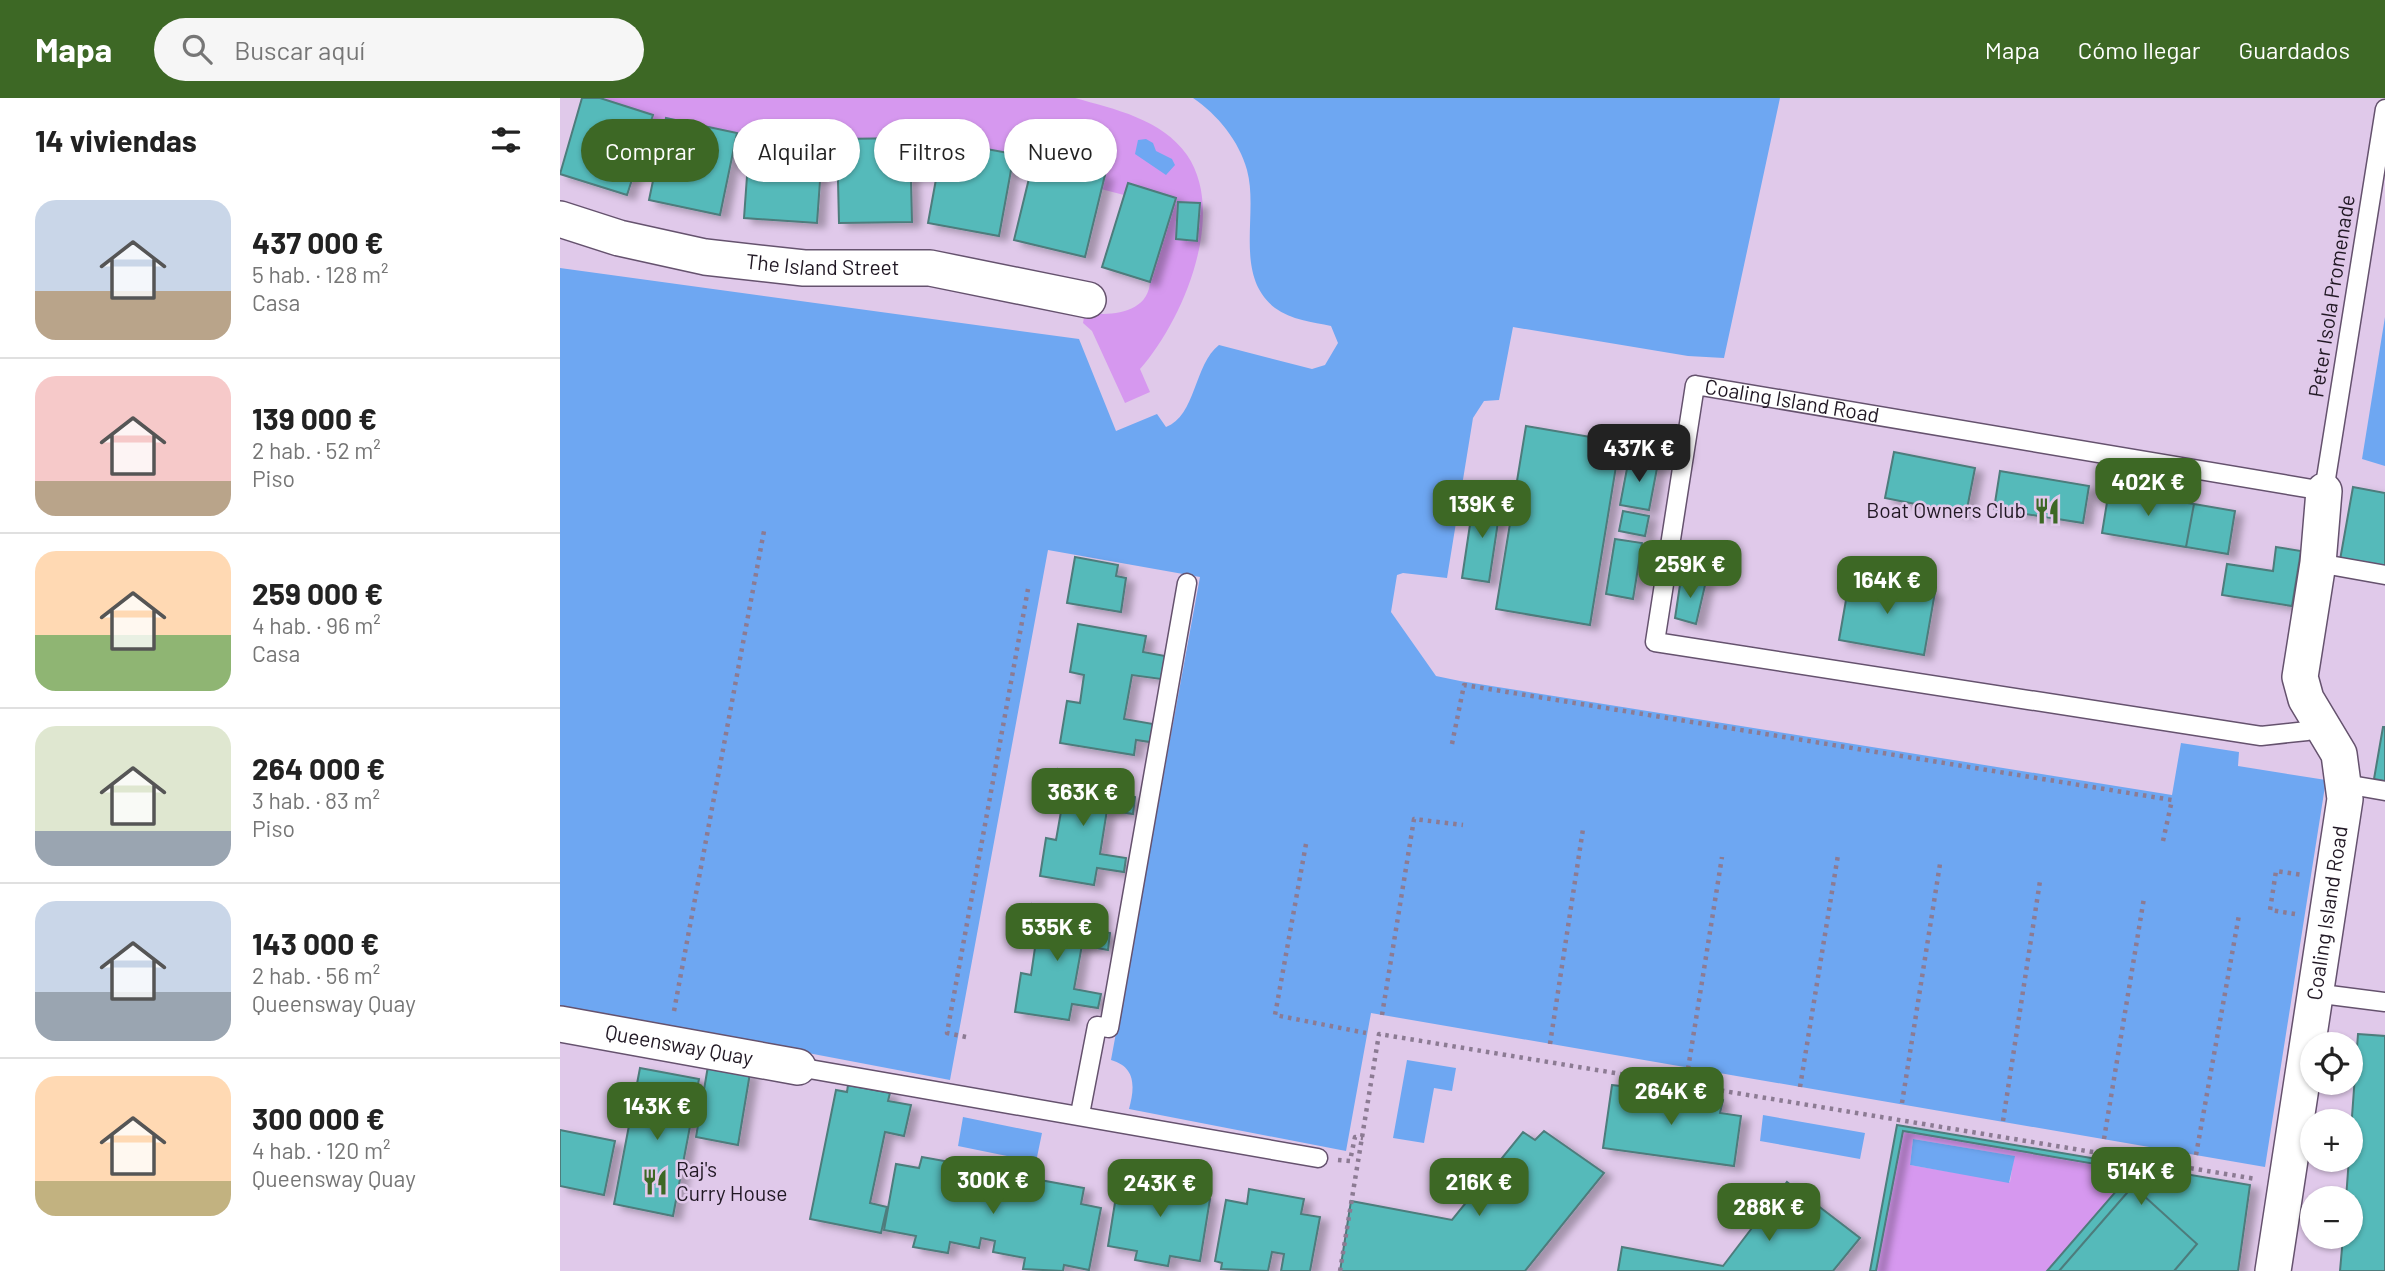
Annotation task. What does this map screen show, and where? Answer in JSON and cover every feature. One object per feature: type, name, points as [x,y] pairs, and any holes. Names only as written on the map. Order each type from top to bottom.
[{"type":"street","name":"The Island Street","points":[[560,219],[619,238],[705,257],[804,268],[930,268],[1088,300]]},
{"type":"street","name":"Coaling Island Road","points":[[2273,1271],[2284,1184],[2343,817],[2345,784],[2339,754],[2302,691],[2300,677],[2318,563],[2324,491]]},
{"type":"street","name":"Queensway Quay","points":[[560,1024],[798,1067]]},
{"type":"lane","name":"Peter Isola Promenade","points":[[2324,491],[2385,109]]},
{"type":"lane","name":"Coaling Island Road","points":[[2323,725],[2307,731],[2261,736],[1655,642],[1695,385],[2324,491]]},
{"type":"lane","points":[[2318,563],[2385,575]]},
{"type":"lane","points":[[1080,1114],[1097,1026],[1109,1028],[1187,583]]},
{"type":"lane","points":[[2345,784],[2385,791]]},
{"type":"lane","points":[[2314,993],[2385,1002]]},
{"type":"lane","points":[[798,1067],[1318,1157]]},
{"type":"path","points":[[674,1013],[764,531]]},
{"type":"path","points":[[966,1037],[947,1033],[1028,589]]},
{"type":"path","points":[[1452,744],[1464,685],[2172,800],[2163,841]]},
{"type":"path","points":[[1382,1015],[1414,819],[1462,825]]},
{"type":"path","points":[[1550,1044],[1583,829]]},
{"type":"path","points":[[1306,844],[1275,1015],[1366,1033]]},
{"type":"path","points":[[1800,1087],[1838,855]]},
{"type":"path","points":[[1688,1069],[1722,857]]},
{"type":"path","points":[[1902,1103],[1940,864]]},
{"type":"path","points":[[2305,916],[2270,910],[2276,871],[2311,876]]},
{"type":"path","points":[[2003,1121],[2040,881]]},
{"type":"path","points":[[2104,1139],[2144,898]]},
{"type":"path","points":[[2196,1155],[2239,915]]},
{"type":"path","points":[[1340,1271],[1379,1034],[2284,1184]]},
{"type":"path","points":[[1318,1157],[1350,1161],[1355,1137],[1363,1138]]},
{"type":"shaded area","points":[[600,98],[1075,98],[1121,111],[1151,124],[1177,143],[1187,155],[1198,179],[1203,207],[1195,267],[1184,296],[1156,349],[1140,369],[1150,392],[1125,403],[1092,331],[1083,323],[1085,312],[1116,313],[1135,306],[1143,300],[1150,280],[1128,183],[1124,195],[1086,182],[1117,182],[1117,119],[1004,119],[1004,152],[990,150],[990,119],[874,119],[874,138],[860,139],[860,119],[733,119],[733,132],[719,129],[719,119],[651,119],[652,115]]},
{"type":"shaded area","points":[[1903,1131],[2125,1169],[2125,1181],[2047,1271],[1876,1271]],"holes":[[[1913,1139],[2014,1156],[2010,1182],[1910,1165]]]},
{"type":"water","points":[[1193,98],[1780,98],[1724,358],[1688,356],[1513,327],[1499,400],[1484,401],[1473,418],[1447,578],[1403,573],[1397,575],[1391,612],[1436,676],[1460,681],[2172,795],[2181,743],[2239,752],[2238,766],[2326,780],[2265,1167],[1371,1013],[1346,1151],[1129,1109],[1132,1079],[1125,1068],[1111,1060],[1200,577],[1048,550],[950,1080],[560,1006],[560,268],[1079,339],[1116,431],[1157,414],[1166,427],[1176,421],[1183,412],[1204,364],[1219,345],[1312,369],[1325,365],[1338,343],[1331,326],[1288,315],[1275,308],[1262,294],[1251,261],[1251,205],[1247,170],[1239,149],[1226,130],[1211,112]]},
{"type":"water","points":[[1146,139],[1153,143],[1156,151],[1172,159],[1175,165],[1166,175],[1135,154],[1138,140]]},
{"type":"water","points":[[2385,317],[2385,466],[2362,459]]},
{"type":"water","points":[[1407,1060],[1456,1068],[1452,1091],[1434,1088],[1424,1143],[1393,1138]]},
{"type":"water","points":[[1763,1115],[1865,1133],[1860,1159],[1760,1141]]},
{"type":"water","points":[[963,1117],[1042,1133],[1036,1162],[958,1146]]},
{"type":"water","points":[[1913,1139],[2015,1156],[2009,1183],[1910,1165]]},
{"type":"building","points":[[582,98],[600,98],[653,115],[652,119],[581,119],[581,181],[560,174]]},
{"type":"building","points":[[719,129],[733,132],[733,152],[720,215],[649,200],[653,182],[719,182]]},
{"type":"building","points":[[874,138],[874,182],[911,182],[912,222],[839,223],[838,182],[860,182],[860,139]]},
{"type":"building","points":[[990,150],[1004,152],[1004,182],[1009,182],[999,236],[928,223],[936,182],[990,182]]},
{"type":"building","points":[[586,182],[631,182],[627,195]]},
{"type":"building","points":[[747,182],[820,182],[817,223],[744,218]]},
{"type":"building","points":[[1028,182],[1103,182],[1085,257],[1014,240]]},
{"type":"building","points":[[1128,183],[1176,198],[1150,282],[1102,267]]},
{"type":"building","points":[[1178,202],[1200,203],[1197,241],[1176,239]]},
{"type":"building","points":[[1526,426],[1620,442],[1590,625],[1496,609]]},
{"type":"building","points":[[1894,452],[1975,468],[1966,514],[1885,498]]},
{"type":"building","points":[[1629,458],[1658,463],[1649,510],[1620,505]]},
{"type":"building","points":[[2000,471],[2089,486],[2083,523],[1994,509]]},
{"type":"building","points":[[2353,487],[2385,493],[2385,567],[2340,560]]},
{"type":"building","points":[[2109,490],[2194,504],[2186,547],[2102,533]]},
{"type":"building","points":[[1474,498],[1501,502],[1489,582],[1462,578]]},
{"type":"building","points":[[2194,504],[2235,511],[2228,554],[2186,547]]},
{"type":"building","points":[[1623,511],[1649,516],[1645,536],[1619,531]]},
{"type":"building","points":[[1615,539],[1642,543],[1633,599],[1606,594]]},
{"type":"building","points":[[2276,547],[2301,551],[2292,606],[2222,595],[2227,564],[2273,571]]},
{"type":"building","points":[[1075,557],[1118,565],[1116,576],[1126,578],[1121,612],[1067,603]]},
{"type":"building","points":[[1850,577],[1935,592],[1924,655],[1839,640]]},
{"type":"building","points":[[1681,578],[1706,581],[1696,624],[1675,618]]},
{"type":"building","points":[[1078,624],[1146,636],[1143,652],[1165,656],[1161,679],[1132,675],[1124,719],[1153,724],[1150,742],[1136,740],[1134,755],[1060,743],[1067,701],[1080,703],[1084,675],[1070,672]]},
{"type":"building","points":[[2385,727],[2385,781],[2374,779]]},
{"type":"building","points":[[1058,769],[1112,778],[1110,793],[1135,797],[1133,814],[1107,810],[1100,854],[1126,858],[1124,872],[1097,868],[1094,885],[1040,876],[1046,838],[1056,840],[1062,806],[1052,804]]},
{"type":"building","points":[[1032,904],[1087,913],[1084,928],[1110,933],[1108,950],[1082,945],[1074,989],[1101,994],[1098,1008],[1072,1004],[1069,1020],[1015,1012],[1021,973],[1031,975],[1036,941],[1027,940]]},
{"type":"building","points":[[2363,1034],[2385,1036],[2385,1271],[2340,1271],[2342,1249],[2363,1249],[2363,1186],[2347,1186],[2348,1172],[2363,1172],[2363,1109],[2353,1109],[2354,1095],[2363,1095]]},
{"type":"building","points":[[708,1066],[750,1073],[738,1145],[696,1137]]},
{"type":"building","points":[[640,1068],[699,1079],[673,1216],[614,1204]]},
{"type":"building","points":[[848,1085],[890,1093],[888,1101],[911,1105],[904,1136],[885,1132],[870,1203],[887,1207],[881,1233],[810,1219],[836,1090],[847,1092]]},
{"type":"building","points":[[1612,1085],[1637,1088],[1636,1103],[1653,1105],[1655,1089],[1680,1092],[1679,1106],[1695,1109],[1697,1096],[1723,1100],[1720,1113],[1741,1116],[1734,1166],[1603,1148]]},
{"type":"building","points":[[1897,1125],[2250,1185],[2238,1271],[2174,1271],[2197,1244],[2133,1186],[2059,1271],[2047,1271],[2125,1181],[2125,1169],[1903,1131],[1876,1271],[1870,1271]]},
{"type":"building","points":[[560,1130],[615,1141],[604,1195],[560,1186]]},
{"type":"building","points":[[1544,1131],[1604,1173],[1525,1271],[1340,1271],[1351,1201],[1452,1220],[1523,1132],[1535,1140]]},
{"type":"building","points":[[922,1157],[972,1166],[970,1178],[976,1179],[975,1184],[990,1186],[989,1192],[1004,1195],[1004,1189],[1026,1194],[1029,1178],[1084,1188],[1081,1204],[1101,1208],[1089,1270],[1064,1265],[1063,1271],[1023,1269],[1025,1258],[993,1252],[995,1241],[981,1238],[979,1248],[950,1242],[948,1253],[913,1247],[916,1236],[884,1230],[896,1164],[919,1168]]},
{"type":"building","points":[[1141,1171],[1194,1180],[1192,1196],[1210,1199],[1200,1261],[1170,1256],[1168,1266],[1135,1260],[1137,1251],[1108,1246],[1118,1184],[1138,1187]]},
{"type":"building","points":[[1787,1182],[1860,1238],[1833,1271],[1618,1271],[1622,1247],[1723,1266]]},
{"type":"building","points":[[2133,1186],[2197,1244],[2174,1271],[2059,1271]]},
{"type":"building","points":[[1249,1189],[1304,1199],[1301,1214],[1320,1217],[1310,1271],[1281,1271],[1284,1254],[1272,1252],[1268,1271],[1221,1269],[1222,1263],[1215,1261],[1226,1200],[1247,1204]]},
{"type":"place","name":"Boat Owners Club","points":[[2047,511]]},
{"type":"place","name":"Raj's Curry House","points":[[655,1182]]}]
